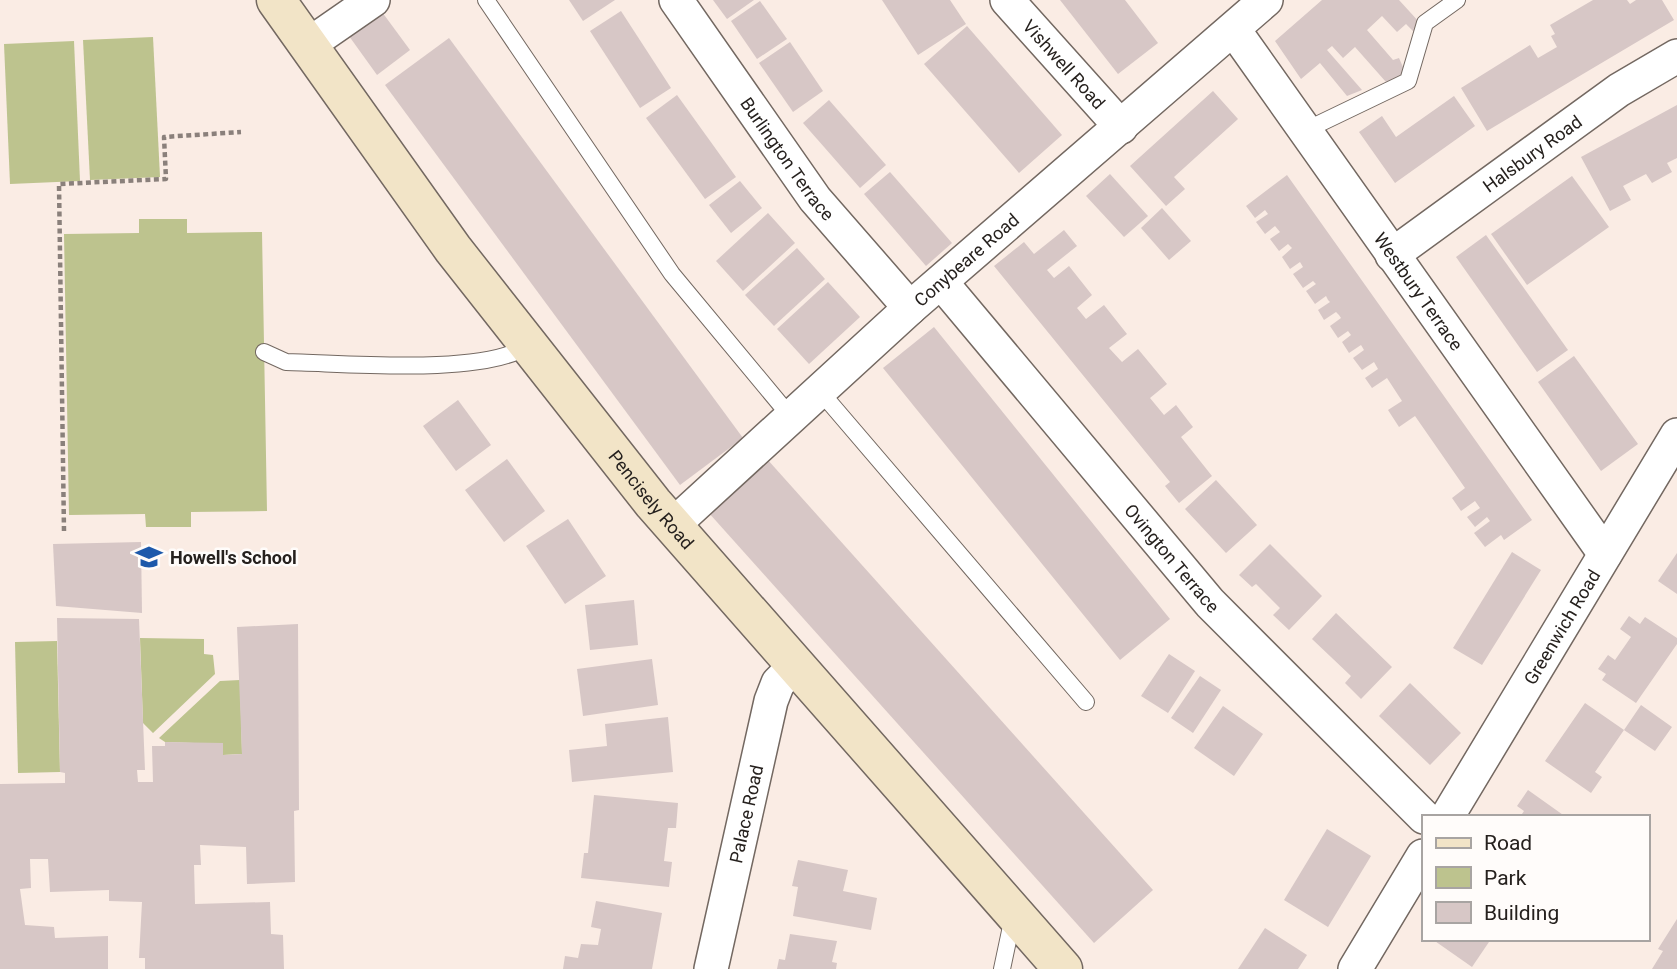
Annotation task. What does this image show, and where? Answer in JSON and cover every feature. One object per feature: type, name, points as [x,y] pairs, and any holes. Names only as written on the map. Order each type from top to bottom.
[{"type":"main road","name":"Pencisely Road","points":[[276,0],[453,249],[672,526],[1063,969]]},
{"type":"street","points":[[308,45],[373,0]]},
{"type":"street","name":"Burlington Terrace","points":[[676,0],[815,199],[910,308]]},
{"type":"street","name":"Vishwell Road","points":[[1007,0],[1121,127]]},
{"type":"street","name":"Conybeare Road","points":[[672,526],[910,308],[1266,0]]},
{"type":"street","name":"Westbury Terrace","points":[[1234,30],[1605,554]]},
{"type":"street","name":"Halsbury Road","points":[[1392,255],[1619,90],[1677,56]]},
{"type":"street","name":"Ovington Terrace","points":[[941,282],[1210,603],[1422,815]]},
{"type":"street","name":"Greenwich Road","points":[[1448,815],[1677,435]]},
{"type":"street","name":"Palace Road","points":[[711,969],[771,701],[778,683],[794,667]]},
{"type":"street","points":[[1355,969],[1422,858]]},
{"type":"lane","points":[[486,0],[672,274],[790,416]]},
{"type":"lane","points":[[1304,131],[1408,81],[1425,23],[1457,0]]},
{"type":"lane","points":[[264,352],[286,362],[440,364],[475,363],[516,353],[528,346]]},
{"type":"lane","points":[[819,390],[1086,702]]},
{"type":"lane","points":[[1002,969],[1013,915]]},
{"type":"path","points":[[64,531],[59,184],[166,179],[164,137],[241,132]]},
{"type":"green space","points":[[153,37],[160,177],[90,180],[83,40]]},
{"type":"green space","points":[[74,41],[80,181],[10,184],[4,44]]},
{"type":"green space","points":[[139,219],[187,219],[187,233],[262,232],[267,511],[191,512],[191,527],[146,527],[145,514],[69,515],[64,234],[139,233]]},
{"type":"green space","points":[[140,638],[204,639],[204,654],[213,655],[215,674],[153,733],[143,723]]},
{"type":"green space","points":[[57,641],[60,772],[18,773],[15,642]]},
{"type":"green space","points":[[240,680],[242,754],[223,755],[223,744],[165,742],[159,738],[220,681]]},
{"type":"building","points":[[569,0],[615,0],[583,21]]},
{"type":"building","points":[[713,0],[754,0],[727,19]]},
{"type":"building","points":[[882,0],[950,0],[966,24],[918,55]]},
{"type":"building","points":[[1060,0],[1125,0],[1158,43],[1118,74]]},
{"type":"building","points":[[1322,0],[1399,0],[1420,23],[1416,34],[1406,24],[1397,32],[1382,16],[1367,30],[1393,60],[1399,58],[1406,74],[1386,82],[1355,47],[1343,58],[1332,46],[1327,50],[1362,90],[1347,96],[1320,63],[1301,79],[1275,41]]},
{"type":"building","points":[[1593,0],[1627,0],[1630,4],[1636,0],[1662,0],[1674,20],[1487,131],[1461,88],[1530,45],[1538,58],[1557,47],[1551,36],[1555,34],[1550,25]]},
{"type":"building","points":[[760,1],[787,39],[757,59],[731,21]]},
{"type":"building","points":[[621,11],[671,88],[640,108],[590,31]]},
{"type":"building","points":[[382,12],[410,50],[377,75],[349,36]]},
{"type":"building","points":[[967,26],[1062,135],[1019,173],[924,64]]},
{"type":"building","points":[[449,38],[743,438],[680,485],[385,85]]},
{"type":"building","points":[[790,42],[823,91],[793,112],[759,63]]},
{"type":"building","points":[[1213,91],[1238,119],[1174,177],[1185,189],[1166,206],[1130,166]]},
{"type":"building","points":[[677,95],[736,177],[705,199],[646,118]]},
{"type":"building","points":[[1454,96],[1475,126],[1395,183],[1359,132],[1382,116],[1396,137]]},
{"type":"building","points":[[829,100],[886,165],[860,188],[803,123]]},
{"type":"building","points":[[1677,105],[1677,158],[1667,163],[1672,172],[1652,183],[1646,174],[1623,186],[1631,200],[1610,211],[1581,157]]},
{"type":"building","points":[[890,172],[952,243],[926,266],[864,194]]},
{"type":"building","points":[[1110,174],[1148,216],[1124,237],[1086,196]]},
{"type":"building","points":[[1287,175],[1532,520],[1504,540],[1501,535],[1485,547],[1474,533],[1490,521],[1487,517],[1475,527],[1467,517],[1480,508],[1475,501],[1461,511],[1452,498],[1465,488],[1415,416],[1399,427],[1388,410],[1402,401],[1387,378],[1372,388],[1365,378],[1378,369],[1374,362],[1362,370],[1353,358],[1364,350],[1361,345],[1349,353],[1342,342],[1351,335],[1348,331],[1338,338],[1330,326],[1341,318],[1339,315],[1336,312],[1324,320],[1318,310],[1330,302],[1326,296],[1315,304],[1306,291],[1316,284],[1313,281],[1303,288],[1293,274],[1303,267],[1300,262],[1290,269],[1282,257],[1292,248],[1288,244],[1279,251],[1270,239],[1280,232],[1275,226],[1265,234],[1256,222],[1268,214],[1265,210],[1255,218],[1246,206]]},
{"type":"building","points":[[1572,176],[1609,227],[1527,285],[1491,234]]},
{"type":"building","points":[[740,181],[762,208],[731,233],[709,205]]},
{"type":"building","points":[[1162,208],[1191,241],[1169,260],[1141,228]]},
{"type":"building","points":[[768,213],[795,243],[743,291],[716,261]]},
{"type":"building","points":[[1064,230],[1077,246],[1047,270],[1054,278],[1069,266],[1092,295],[1077,308],[1086,319],[1104,305],[1127,334],[1109,348],[1122,362],[1138,349],[1167,384],[1150,398],[1164,415],[1176,405],[1193,427],[1181,437],[1212,476],[1179,503],[1165,486],[1170,482],[994,266],[1024,242],[1034,254]]},
{"type":"building","points":[[1486,235],[1568,350],[1537,372],[1456,257]]},
{"type":"building","points":[[797,248],[825,279],[774,326],[745,295]]},
{"type":"building","points":[[828,282],[860,317],[809,364],[777,329]]},
{"type":"building","points":[[934,327],[1170,619],[1120,660],[883,368]]},
{"type":"building","points":[[1574,356],[1638,444],[1601,471],[1538,382]]},
{"type":"building","points":[[458,400],[491,445],[456,471],[423,426]]},
{"type":"building","points":[[507,459],[545,511],[504,542],[465,490]]},
{"type":"building","points":[[767,459],[1153,890],[1094,943],[708,512]]},
{"type":"building","points":[[1216,480],[1257,525],[1226,553],[1185,509]]},
{"type":"building","points":[[568,519],[606,576],[565,604],[526,546]]},
{"type":"building","points":[[141,542],[142,613],[56,606],[53,544]]},
{"type":"building","points":[[1270,544],[1322,596],[1289,630],[1273,615],[1280,608],[1256,584],[1252,587],[1239,575]]},
{"type":"building","points":[[1512,552],[1541,570],[1482,665],[1453,648]]},
{"type":"building","points":[[1677,553],[1677,594],[1658,581]]},
{"type":"building","points":[[634,600],[638,645],[590,650],[585,605]]},
{"type":"building","points":[[1336,613],[1392,667],[1361,699],[1345,683],[1351,676],[1312,639]]},
{"type":"building","points":[[1629,616],[1640,624],[1645,617],[1677,638],[1677,644],[1636,703],[1602,680],[1606,674],[1598,669],[1608,655],[1615,660],[1631,637],[1620,629]]},
{"type":"building","points":[[57,618],[139,619],[145,770],[137,770],[138,782],[153,782],[152,746],[165,746],[165,742],[223,743],[223,755],[242,754],[237,627],[298,624],[299,810],[294,811],[295,882],[247,884],[246,847],[200,845],[201,865],[194,865],[195,904],[270,902],[271,934],[283,935],[284,969],[145,969],[145,958],[139,958],[142,902],[109,901],[109,890],[50,892],[48,859],[30,859],[31,888],[20,889],[25,925],[54,927],[55,938],[108,936],[108,969],[0,969],[0,784],[65,783],[65,773],[60,772]]},
{"type":"building","points":[[1169,654],[1195,671],[1168,713],[1141,696]]},
{"type":"building","points":[[652,659],[658,705],[583,716],[577,669]]},
{"type":"building","points":[[1200,676],[1221,690],[1193,733],[1171,718]]},
{"type":"building","points":[[1410,683],[1461,733],[1430,765],[1379,716]]},
{"type":"building","points":[[1585,703],[1624,730],[1595,772],[1602,777],[1591,793],[1545,761]]},
{"type":"building","points":[[1641,705],[1672,727],[1655,751],[1624,730]]},
{"type":"building","points":[[1223,706],[1263,734],[1234,776],[1194,748]]},
{"type":"building","points":[[668,717],[673,772],[572,782],[569,750],[607,746],[605,724]]},
{"type":"building","points":[[1528,790],[1563,815],[1521,815],[1524,811],[1517,806]]},
{"type":"building","points":[[594,795],[678,803],[676,828],[668,828],[664,861],[672,862],[669,887],[581,878],[584,853],[588,853]]},
{"type":"building","points":[[1327,829],[1371,856],[1328,927],[1284,900]]},
{"type":"building","points":[[798,860],[848,870],[843,891],[877,898],[871,930],[793,916],[798,887],[792,886]]},
{"type":"building","points":[[596,901],[662,913],[652,969],[563,969],[565,956],[578,958],[581,944],[598,945],[601,929],[591,927]]},
{"type":"building","points":[[1677,919],[1677,969],[1652,969],[1663,951],[1658,949]]},
{"type":"building","points":[[1265,928],[1307,955],[1298,969],[1238,969]]},
{"type":"building","points":[[790,934],[837,941],[832,962],[837,963],[836,969],[777,969],[779,959],[785,960]]},
{"type":"building","points":[[1435,941],[1490,941],[1472,967]]},
{"type":"place","name":"Howell's School","points":[[149,557]]}]
